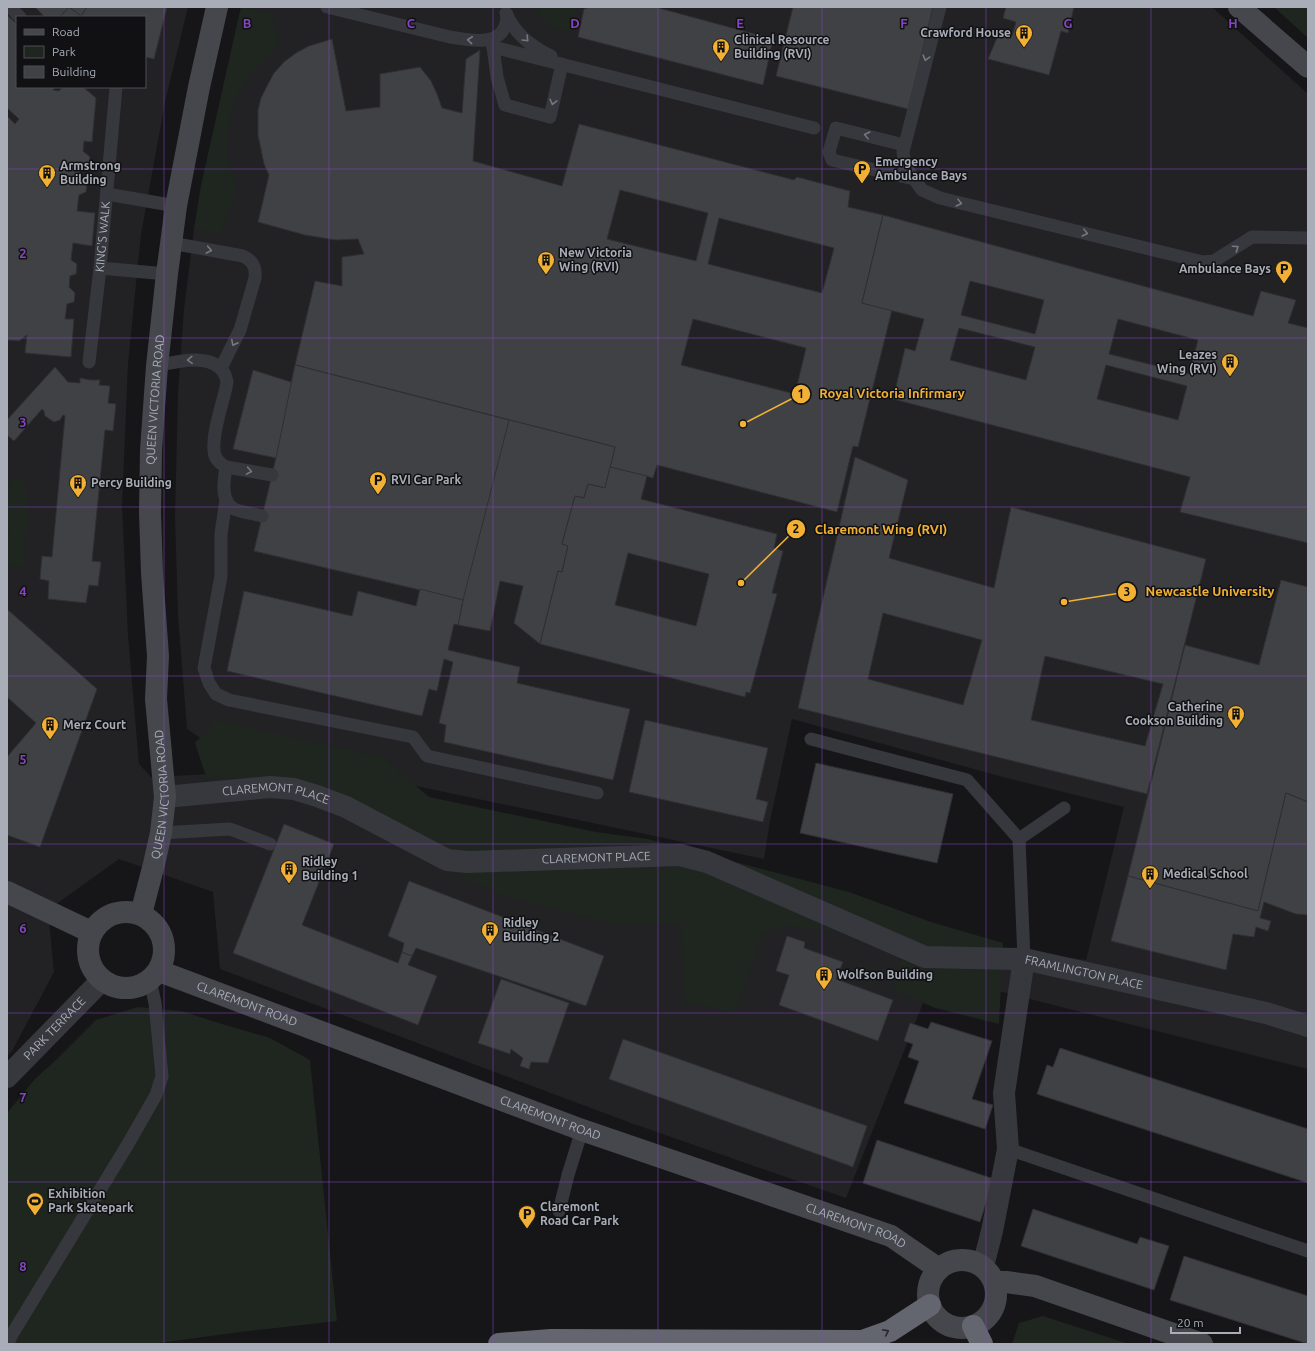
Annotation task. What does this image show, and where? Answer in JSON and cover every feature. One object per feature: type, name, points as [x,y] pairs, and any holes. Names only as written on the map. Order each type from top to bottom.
[{"type":"highway","points":[[499,1344],[551,1340],[862,1341],[890,1331],[930,1305]]},
{"type":"main road","name":"QUEEN VICTORIA ROAD","points":[[141,914],[161,833],[165,797],[156,699],[158,656],[152,573],[150,513],[151,450],[158,366],[167,274],[176,206],[199,87],[217,7]]},
{"type":"main road","points":[[1239,7],[1308,67]]},
{"type":"main road","points":[[7,892],[91,932]]},
{"type":"main road","points":[[124,911],[141,914],[153,921],[162,937],[165,953],[154,975],[137,987],[119,988],[102,980],[93,970],[89,961],[87,948],[91,932],[95,925],[109,915],[124,911]]},
{"type":"main road","name":"CLAREMONT ROAD","points":[[154,975],[582,1130],[891,1236],[939,1269]]},
{"type":"main road","points":[[989,1274],[997,1293],[995,1304],[990,1314],[983,1322],[965,1335],[944,1323],[936,1315],[930,1305],[928,1295],[929,1286],[933,1277],[939,1269],[949,1262],[960,1260],[972,1261],[989,1274],[1006,1282],[1035,1286],[1202,1344]]},
{"type":"street","name":"CLAREMONT PLACE","points":[[165,797],[270,787],[294,789],[346,807],[447,860],[468,862],[680,855],[708,862],[925,957],[1024,959]]},
{"type":"street","name":"FRAMLINGTON PLACE","points":[[989,1274],[992,1232],[1008,1149],[1004,1093],[1024,959],[1266,1013],[1308,1026]]},
{"type":"street","name":"PARK TERRACE","points":[[7,1077],[102,980]]},
{"type":"lane","points":[[10,7],[19,16]]},
{"type":"lane","points":[[327,7],[450,37],[492,43],[562,64],[814,128]]},
{"type":"lane","points":[[940,7],[903,152],[905,166],[922,190],[940,198],[1202,262],[1214,261],[1252,237],[1308,238]]},
{"type":"lane","points":[[506,11],[507,22],[503,30],[492,43],[497,77],[505,105],[550,117],[562,64]]},
{"type":"lane","points":[[506,11],[526,40],[535,48],[562,64]]},
{"type":"lane","name":"KING'S WALK","points":[[89,362],[100,268],[116,88]]},
{"type":"lane","points":[[904,144],[836,128],[829,152],[832,160],[914,179]]},
{"type":"lane","points":[[107,194],[176,206]]},
{"type":"lane","points":[[171,243],[243,256],[254,264],[256,272],[255,278],[240,330],[221,368]]},
{"type":"lane","points":[[100,268],[167,274]]},
{"type":"lane","points":[[158,366],[175,362],[197,360],[215,364],[221,368],[226,376],[227,382],[215,436],[215,457],[219,463],[226,467],[272,475]]},
{"type":"lane","points":[[226,467],[223,486],[226,499],[221,534],[221,576],[204,668],[209,683],[216,694],[229,700],[413,737],[427,756],[597,793]]},
{"type":"lane","points":[[226,499],[234,508],[262,516]]},
{"type":"lane","points":[[810,739],[967,780],[1019,839],[1024,959]]},
{"type":"lane","points":[[1019,839],[1064,808]]},
{"type":"lane","points":[[161,833],[230,829],[270,844]]},
{"type":"lane","points":[[8,1344],[11,1336],[128,1144],[156,1095],[162,1076],[155,1003],[154,975]]},
{"type":"lane","points":[[559,1212],[582,1130]]},
{"type":"lane","points":[[1008,1149],[1308,1252]]},
{"type":"shaded area","points":[[7,7],[188,7],[165,102],[141,234],[128,364],[122,505],[128,635],[139,764],[151,777],[311,769],[928,940],[1086,960],[1124,807],[1003,777],[792,719],[770,821],[764,859],[206,742],[187,729],[178,616],[175,516],[178,392],[184,309],[201,186],[241,7],[1212,7],[1308,94],[1308,1069],[934,975],[846,1198],[631,1123],[220,969],[213,892],[119,859],[48,910],[54,972],[12,1051],[7,1056]]},
{"type":"green space","points":[[241,7],[271,14],[279,43],[273,53],[257,67],[245,82],[236,97],[232,110],[228,124],[226,146],[228,161],[236,190],[221,234],[194,229],[201,186]]},
{"type":"green space","points":[[536,7],[577,7],[575,18],[569,32],[558,30],[548,25],[541,17]]},
{"type":"green space","points":[[1274,7],[1308,7],[1308,38]]},
{"type":"green space","points":[[15,474],[25,484],[28,503],[24,568],[7,565],[9,523],[7,513],[7,493]]},
{"type":"green space","points":[[216,720],[382,757],[429,797],[596,832],[648,839],[849,892],[931,922],[1003,943],[999,1024],[935,1008],[892,989],[908,938],[784,926],[763,933],[735,1014],[684,1000],[681,924],[611,924],[503,896],[265,779],[206,777],[195,743]]},
{"type":"green space","points":[[138,1007],[181,1011],[270,1038],[310,1060],[337,1321],[152,1344],[7,1344],[7,1113],[35,1079],[96,1020]]},
{"type":"green space","points":[[1043,1316],[1129,1344],[1012,1344],[1019,1323]]},
{"type":"building","points":[[35,7],[69,7],[61,16],[44,16]]},
{"type":"building","points":[[69,7],[87,7],[81,16]]},
{"type":"building","points":[[69,7],[81,16],[61,16]]},
{"type":"building","points":[[87,7],[167,7],[154,59],[146,57],[146,16],[81,16]]},
{"type":"building","name":"Clinical Resource Building (RVI)","points":[[590,7],[655,7],[773,39],[763,85],[578,37],[584,9]]},
{"type":"building","points":[[793,7],[933,7],[908,109],[776,76]]},
{"type":"building","name":"Crawford House","points":[[1006,7],[1074,7],[1068,33],[1061,31],[1049,75],[988,59],[999,33],[1012,36],[1016,22],[1003,18]]},
{"type":"building","name":"Armstrong Building","points":[[7,15],[16,23],[16,88],[55,88],[53,90],[59,91],[62,88],[84,88],[96,98],[92,142],[84,141],[83,151],[90,157],[89,164],[81,167],[80,179],[87,183],[86,192],[79,195],[77,211],[95,213],[92,246],[73,243],[71,260],[77,264],[76,274],[70,276],[69,287],[75,293],[74,302],[67,304],[65,319],[74,319],[71,357],[25,353],[27,335],[19,341],[7,340],[7,116],[15,124],[19,119],[7,108]]},
{"type":"building","name":"New Victoria Wing (RVI)","points":[[332,39],[346,111],[380,107],[380,74],[420,67],[431,81],[442,108],[462,113],[466,59],[480,50],[473,161],[562,186],[579,124],[794,180],[797,177],[850,191],[848,207],[883,215],[862,303],[892,310],[858,447],[853,446],[837,512],[657,465],[653,478],[610,467],[615,447],[295,365],[315,281],[342,286],[342,257],[364,254],[358,239],[336,240],[305,235],[258,222],[269,175],[264,164],[258,135],[258,110],[261,98],[274,73],[284,62],[309,46]],"holes":[[[620,190],[708,213],[696,261],[607,239]],[[719,218],[834,248],[822,293],[708,264]],[[693,319],[806,348],[795,394],[681,365]]]},
{"type":"building","name":"Leazes Wing (RVI)","points":[[883,215],[1253,316],[1261,291],[1296,300],[1288,323],[1308,328],[1308,543],[1180,512],[1190,477],[893,399],[905,348],[915,351],[924,319],[862,303]],"holes":[[[970,281],[1044,300],[1035,334],[961,315]],[[1118,319],[1198,340],[1189,374],[1109,354]],[[959,328],[1035,347],[1026,380],[950,360]],[[1106,365],[1187,386],[1178,420],[1097,399]]]},
{"type":"building","name":"RVI Car Park","points":[[295,365],[615,447],[605,488],[588,484],[584,498],[575,496],[562,544],[568,546],[562,572],[558,571],[540,644],[514,623],[523,586],[500,581],[490,631],[458,625],[463,600],[254,551],[276,458],[233,449],[253,370],[291,382]]},
{"type":"building","name":"RVI Car Park","points":[[295,365],[509,420],[463,600],[254,551],[276,458]]},
{"type":"building","name":"Percy Building","points":[[55,367],[68,382],[80,383],[80,378],[100,380],[99,385],[110,386],[108,403],[116,404],[113,431],[105,430],[92,561],[101,562],[98,586],[89,585],[86,603],[48,599],[49,581],[40,579],[42,556],[52,557],[65,416],[63,415],[60,420],[54,422],[45,416],[42,409],[14,441],[7,435],[7,420]]},
{"type":"building","points":[[855,457],[908,480],[889,558],[994,588],[1011,507],[1206,559],[1147,794],[798,708]],"holes":[[[883,613],[982,640],[963,705],[868,679]],[[1045,656],[1163,684],[1145,746],[1031,720]]]},
{"type":"building","points":[[610,467],[647,476],[641,499],[777,534],[774,548],[783,551],[772,593],[777,594],[750,693],[746,692],[745,697],[540,644],[558,571],[562,572],[568,546],[562,544],[575,496],[584,498],[588,484],[605,488]],"holes":[[[628,553],[709,574],[696,626],[615,605]]]},
{"type":"building","name":"Catherine Cookson Building","points":[[1281,580],[1308,587],[1308,802],[1286,793],[1258,911],[1128,876],[1185,645],[1259,665]]},
{"type":"building","points":[[420,589],[463,600],[458,625],[454,624],[448,650],[520,667],[517,683],[630,709],[613,780],[444,742],[446,725],[439,723],[453,662],[444,659],[437,691],[429,689],[422,716],[227,671],[244,591],[352,616],[358,591],[416,606]]},
{"type":"building","name":"Merz Court","points":[[7,609],[97,689],[40,847],[7,835],[7,757],[36,723],[7,697]]},
{"type":"building","points":[[645,720],[768,748],[756,799],[768,802],[763,822],[629,792]]},
{"type":"building","points":[[816,763],[953,794],[937,863],[800,833]]},
{"type":"building","name":"Medical School","points":[[1286,793],[1308,802],[1308,915],[1296,914],[1264,902],[1260,918],[1271,921],[1268,931],[1256,927],[1254,937],[1233,934],[1226,970],[1111,941],[1128,876],[1258,911]]},
{"type":"building","name":"Ridley Building 1","points":[[284,824],[334,844],[302,925],[398,963],[402,952],[412,956],[408,965],[437,976],[418,1025],[233,953]]},
{"type":"building","name":"Ridley Building 2","points":[[409,881],[604,956],[586,1006],[416,948],[412,956],[402,952],[404,943],[388,936]]},
{"type":"building","name":"Wolfson Building","points":[[787,936],[805,942],[804,948],[843,962],[836,979],[893,1000],[878,1041],[779,1005],[789,975],[776,971]]},
{"type":"building","points":[[501,979],[569,1003],[548,1063],[531,1062],[529,1069],[520,1066],[523,1058],[511,1049],[510,1054],[478,1043]]},
{"type":"building","points":[[931,1022],[992,1041],[972,1099],[993,1105],[985,1129],[904,1103],[919,1061],[908,1057],[913,1044],[904,1041],[910,1023],[928,1029]]},
{"type":"building","points":[[623,1039],[867,1126],[853,1167],[609,1079]]},
{"type":"building","points":[[1060,1048],[1308,1129],[1308,1183],[1037,1094],[1047,1065],[1053,1067]]},
{"type":"building","points":[[877,1140],[994,1179],[980,1222],[863,1183]]},
{"type":"building","points":[[1033,1209],[1137,1244],[1140,1237],[1169,1246],[1154,1290],[1021,1246]]},
{"type":"building","points":[[1184,1256],[1308,1296],[1308,1344],[1170,1300]]},
{"type":"place","name":"Crawford House","points":[[1024,48]]},
{"type":"place","name":"Clinical Resource Building (RVI)","points":[[721,62]]},
{"type":"place","name":"Emergency Ambulance Bays","points":[[862,184]]},
{"type":"place","name":"Armstrong Building","points":[[47,188]]},
{"type":"place","name":"New Victoria Wing (RVI)","points":[[546,275]]},
{"type":"place","name":"Ambulance Bays","points":[[1284,284]]},
{"type":"place","name":"Leazes Wing (RVI)","points":[[1230,377]]},
{"type":"place","name":"Royal Victoria Infirmary","points":[[743,424]]},
{"type":"place","name":"RVI Car Park","points":[[378,495]]},
{"type":"place","name":"Percy Building","points":[[78,498]]},
{"type":"place","name":"Claremont Wing (RVI)","points":[[741,583]]},
{"type":"place","name":"Newcastle University","points":[[1064,602]]},
{"type":"place","name":"Catherine Cookson Building","points":[[1236,729]]},
{"type":"place","name":"Merz Court","points":[[50,740]]},
{"type":"place","name":"Ridley Building 1","points":[[289,884]]},
{"type":"place","name":"Medical School","points":[[1150,889]]},
{"type":"place","name":"Ridley Building 2","points":[[490,945]]},
{"type":"place","name":"Wolfson Building","points":[[824,990]]},
{"type":"place","name":"Exhibition Park Skatepark","points":[[35,1216]]},
{"type":"place","name":"Claremont Road Car Park","points":[[527,1229]]}]
